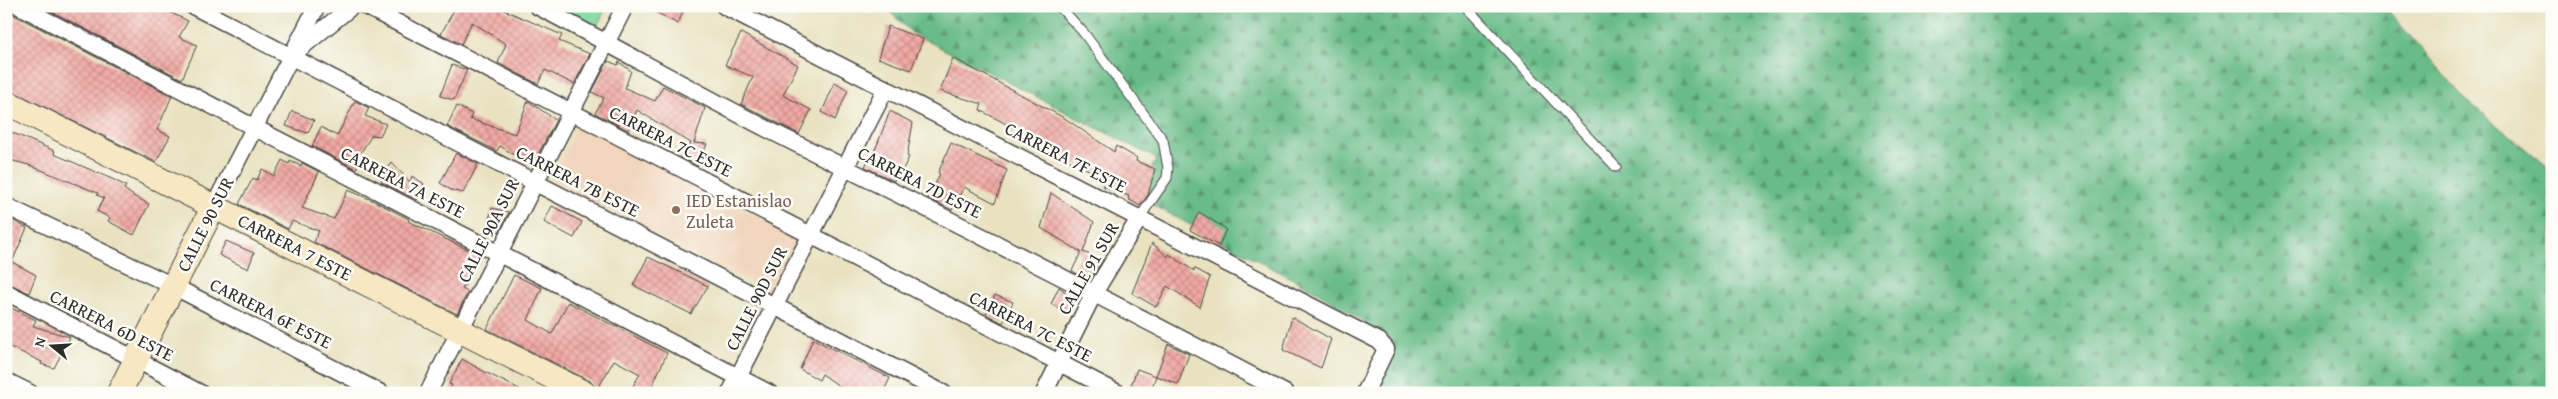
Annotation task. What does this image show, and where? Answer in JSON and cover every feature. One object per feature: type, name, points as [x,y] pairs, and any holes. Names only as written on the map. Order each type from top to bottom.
[{"type":"street","name":"CARRERA 7A ESTE","points":[[19,6],[769,393]]},
{"type":"street","name":"CARRERA 7B ESTE","points":[[193,6],[944,393]]},
{"type":"street","name":"CALLE 90 SUR","points":[[119,393],[317,6]]},
{"type":"street","name":"CALLE 90 SUR","points":[[291,55],[352,6]]},
{"type":"street","name":"CARRERA 7C ESTE","points":[[365,6],[1118,393]]},
{"type":"street","name":"CARRERA 7D ESTE","points":[[537,6],[794,143],[845,166],[1094,292],[1285,393]]},
{"type":"street","name":"CALLE 90A SUR","points":[[428,393],[625,6]]},
{"type":"street","name":"CARRERA 7F ESTE","points":[[724,6],[1380,341],[1386,349],[1365,393]]},
{"type":"street","name":"CALLE 90D SUR","points":[[730,393],[886,88]]},
{"type":"street","name":"CARRERA 7 ESTE","points":[[6,102],[584,393]]},
{"type":"street","name":"CARRERA 6F ESTE","points":[[6,206],[173,286],[380,393]]},
{"type":"street","name":"CALLE 91 SUR","points":[[1044,393],[1094,292],[1140,217]]},
{"type":"street","name":"CARRERA 6D ESTE","points":[[6,292],[200,393]]},
{"type":"street","points":[[6,381],[30,393]]},
{"type":"lane","points":[[1059,6],[1083,32],[1163,140],[1168,168],[1167,178],[1140,217]]},
{"type":"lane","points":[[1465,6],[1616,167]]},
{"type":"shaded area","name":"IED Estanislao Zuleta","points":[[578,125],[801,239],[774,294],[551,180]]},
{"type":"green space","points":[[553,6],[607,6],[596,28]]},
{"type":"green space","points":[[884,6],[2384,6],[2464,98],[2552,171],[2552,393],[1374,393],[1393,350],[1361,320],[1321,294],[1134,195],[1157,159],[912,33]]},
{"type":"building","points":[[6,6],[9,6],[14,15],[172,96],[157,130],[170,136],[156,162],[6,88]]},
{"type":"building","points":[[41,6],[157,6],[188,21],[179,37],[197,45],[182,79]]},
{"type":"building","points":[[447,6],[507,6],[504,10],[562,35],[559,41],[590,54],[574,84],[545,70],[538,84],[498,63],[506,44],[472,22],[461,44],[441,34],[454,10]]},
{"type":"building","points":[[644,6],[685,6],[678,24]]},
{"type":"building","points":[[888,26],[923,39],[911,70],[878,58]]},
{"type":"building","points":[[741,33],[798,65],[783,95],[811,110],[799,134],[741,104],[753,77],[725,65]]},
{"type":"building","points":[[953,58],[1066,119],[1114,152],[1116,146],[1137,158],[1136,161],[1155,169],[1148,195],[1140,206],[1128,199],[1129,196],[1103,186],[1106,178],[1055,154],[1057,151],[980,110],[982,104],[940,91]]},
{"type":"building","points":[[608,61],[618,65],[619,62],[631,71],[625,88],[655,101],[663,86],[705,108],[694,143],[707,144],[698,166],[683,158],[691,143],[637,110],[628,130],[595,113],[604,98],[592,92]]},
{"type":"building","points":[[452,65],[467,70],[454,100],[440,96]]},
{"type":"building","points":[[835,82],[848,90],[835,120],[822,112]]},
{"type":"building","points":[[355,101],[369,108],[365,116],[386,124],[380,136],[372,135],[358,157],[360,159],[356,169],[312,146],[321,127],[337,136]]},
{"type":"building","points":[[528,101],[556,120],[532,166],[500,146],[497,151],[447,126],[457,106],[472,114],[470,119],[515,134]]},
{"type":"building","points":[[292,111],[314,120],[308,133],[286,126]]},
{"type":"building","points":[[890,111],[913,123],[907,156],[909,157],[901,173],[897,171],[894,181],[865,167],[868,160],[871,161]]},
{"type":"building","points":[[6,130],[55,151],[54,154],[126,186],[124,189],[149,204],[134,235],[108,221],[110,218],[97,211],[104,198],[97,195],[98,193],[29,165],[6,159]]},
{"type":"building","points":[[951,143],[1007,170],[995,203],[964,187],[952,210],[928,198],[940,174],[938,173]]},
{"type":"building","points":[[456,153],[478,164],[463,193],[451,190],[440,183]]},
{"type":"building","points":[[282,160],[289,164],[290,161],[301,166],[302,163],[319,172],[302,208],[334,219],[348,190],[372,200],[409,219],[408,221],[481,256],[462,289],[468,292],[457,314],[314,242],[319,231],[292,221],[288,229],[239,204],[253,178],[257,180],[262,169],[274,176]]},
{"type":"building","points":[[391,162],[410,182],[412,176],[424,184],[417,200],[381,182]]},
{"type":"building","points":[[1051,193],[1094,222],[1083,252],[1103,260],[1090,280],[1072,271],[1081,252],[1041,228]]},
{"type":"building","points":[[552,206],[582,222],[574,238],[544,222]]},
{"type":"building","points":[[492,208],[509,212],[499,232],[487,227]]},
{"type":"building","points":[[1199,212],[1226,229],[1219,246],[1190,230]]},
{"type":"building","points":[[6,217],[27,228],[12,262],[36,275],[29,293],[6,282]]},
{"type":"building","points":[[226,241],[254,253],[248,269],[219,255]]},
{"type":"building","points":[[1152,243],[1168,257],[1169,254],[1194,271],[1194,268],[1210,277],[1200,307],[1167,286],[1156,307],[1132,293]]},
{"type":"building","points":[[648,257],[708,286],[691,314],[633,285]]},
{"type":"building","points":[[514,275],[542,288],[528,320],[552,334],[568,302],[667,353],[649,393],[629,393],[640,374],[614,360],[597,390],[590,381],[487,329]]},
{"type":"building","points":[[1059,287],[1072,297],[1067,313],[1051,304]]},
{"type":"building","points":[[995,295],[1013,302],[1003,323],[986,314]]},
{"type":"building","points":[[11,308],[36,320],[33,326],[70,337],[54,368],[41,364],[42,362],[6,345],[6,319]]},
{"type":"building","points":[[1292,317],[1331,339],[1321,368],[1283,350]]},
{"type":"building","points":[[813,339],[890,378],[883,393],[849,393],[822,374],[819,380],[800,369]]},
{"type":"building","points":[[1168,344],[1189,354],[1178,384],[1156,376]]},
{"type":"building","points":[[462,359],[527,393],[448,393],[452,385],[449,384]]},
{"type":"building","points":[[1137,369],[1156,376],[1150,393],[1128,393]]},
{"type":"place","name":"IED Estanislao Zuleta","points":[[676,210]]}]
